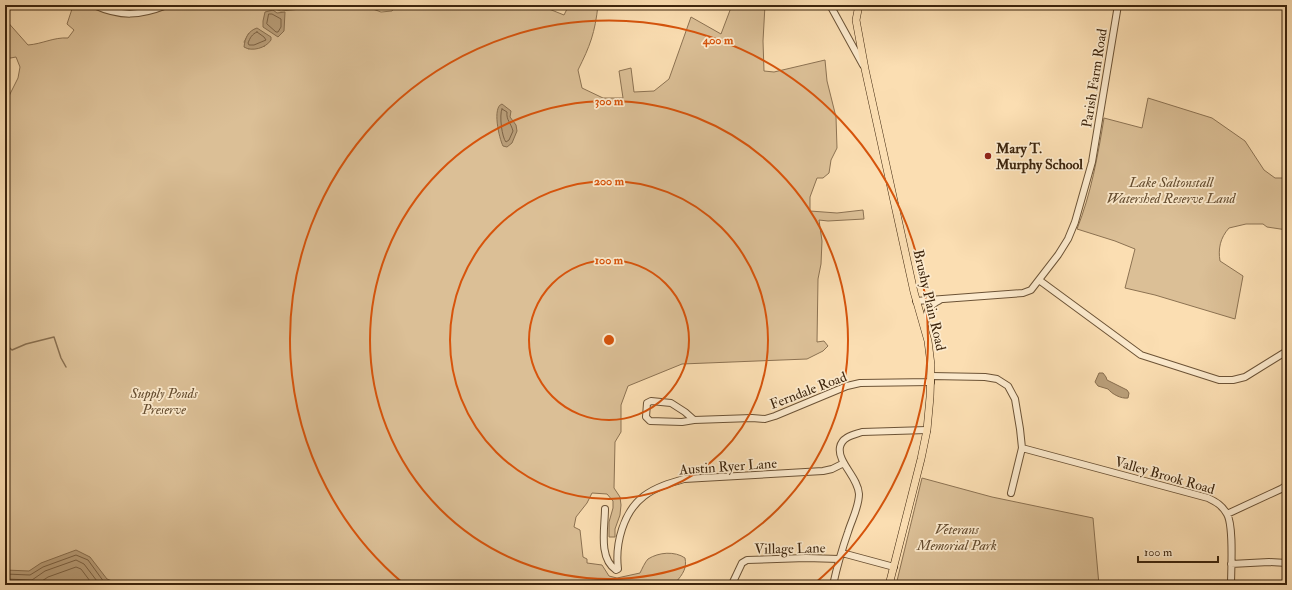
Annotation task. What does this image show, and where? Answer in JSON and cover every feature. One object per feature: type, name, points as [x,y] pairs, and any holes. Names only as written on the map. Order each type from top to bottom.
[{"type":"main road","name":"Brushy Plain Road","points":[[858,5],[856,20],[865,69],[916,301],[930,352],[931,379],[927,430],[889,585]]},
{"type":"street","points":[[94,5],[113,12],[124,14],[136,14],[167,5]]},
{"type":"street","points":[[830,5],[865,69]]},
{"type":"street","name":"Parish Farm Road","points":[[916,301],[1023,293],[1031,290],[1068,239],[1075,222],[1092,162],[1118,5]]},
{"type":"street","points":[[1039,280],[1141,355],[1219,380],[1233,380],[1245,377],[1287,351]]},
{"type":"street","points":[[924,328],[927,310],[936,302],[943,299]]},
{"type":"street","name":"Ferndale Road","points":[[694,420],[671,403],[651,401],[647,403],[646,417],[650,421],[682,422],[694,420],[765,419],[847,386],[860,383],[984,377],[997,379],[1008,386],[1015,399],[1020,429],[1022,448],[1011,493]]},
{"type":"street","points":[[833,585],[839,559],[858,504],[859,495],[858,486],[840,455],[842,442],[852,435],[862,432],[927,430]]},
{"type":"street","name":"Valley Brook Road","points":[[1022,448],[1208,498],[1219,504],[1228,514]]},
{"type":"street","name":"Austin Ryer Lane","points":[[606,508],[605,554],[611,567],[616,570],[618,569],[618,545],[624,526],[633,510],[643,497],[659,487],[684,480],[823,471],[832,469],[844,463]]},
{"type":"street","points":[[1231,585],[1230,526],[1228,514],[1287,485]]},
{"type":"street","name":"Village Lane","points":[[842,553],[894,566]]},
{"type":"street","name":"Village Lane","points":[[734,585],[733,582],[742,563],[747,560],[806,558],[839,559]]},
{"type":"street","points":[[1231,564],[1269,562],[1287,563]]},
{"type":"green space","name":"Supply Ponds Preserve","points":[[29,5],[266,5],[281,11],[301,9],[333,9],[362,5],[381,12],[392,11],[396,5],[539,5],[564,15],[569,5],[598,5],[591,39],[578,70],[582,88],[603,98],[623,98],[619,71],[631,68],[634,92],[654,91],[669,79],[691,17],[721,34],[732,5],[765,5],[763,41],[764,71],[774,72],[825,60],[827,81],[836,117],[837,148],[831,160],[829,173],[823,178],[817,178],[810,197],[810,211],[837,213],[863,210],[864,219],[819,220],[822,241],[821,264],[818,279],[817,342],[824,341],[828,346],[823,351],[807,359],[682,364],[628,386],[621,405],[621,432],[615,442],[614,488],[620,497],[621,505],[620,515],[615,529],[615,537],[609,537],[609,522],[613,508],[613,501],[607,494],[592,493],[587,503],[576,517],[574,527],[580,530],[583,557],[587,559],[587,563],[602,565],[609,576],[617,578],[640,573],[647,560],[657,555],[667,553],[677,554],[685,558],[685,568],[676,582],[676,585],[5,585],[5,104],[18,78],[20,67],[16,57],[5,59],[5,19],[28,45],[68,38],[74,30],[67,24],[73,6]],"holes":[[[249,33],[265,46],[248,49],[244,42]]]},
{"type":"green space","name":"Lake Saltonstall Watershed Reserve Land","points":[[1148,98],[1212,118],[1245,141],[1264,170],[1275,178],[1287,178],[1287,230],[1267,227],[1263,224],[1246,224],[1229,228],[1222,240],[1219,252],[1220,261],[1243,276],[1235,319],[1155,295],[1125,288],[1135,249],[1077,229],[1097,160],[1104,118],[1142,128]]},
{"type":"green space","name":"Veterans Memorial Park","points":[[922,478],[992,497],[1093,518],[1099,585],[896,585]]},
{"type":"water","points":[[273,10],[277,13],[285,12],[284,31],[278,37],[263,27],[265,12]]},
{"type":"water","points":[[257,28],[271,37],[269,43],[255,49],[244,47],[248,35],[251,31]]},
{"type":"water","points":[[502,104],[511,111],[510,117],[516,125],[517,131],[512,143],[507,147],[503,146],[497,123],[497,111],[499,106]]},
{"type":"water","points":[[1099,373],[1103,373],[1107,380],[1127,390],[1129,393],[1128,398],[1120,397],[1108,389],[1098,386],[1095,382]]},
{"type":"water","points":[[76,550],[90,557],[107,579],[122,585],[5,585],[5,570],[29,571],[41,563]]},
{"type":"waterway","points":[[5,344],[12,350],[26,344],[54,337],[61,358],[66,367]]},
{"type":"waterway","points":[[1287,367],[1287,373]]},
{"type":"place","name":"Mary T. Murphy School","points":[[988,156]]}]
